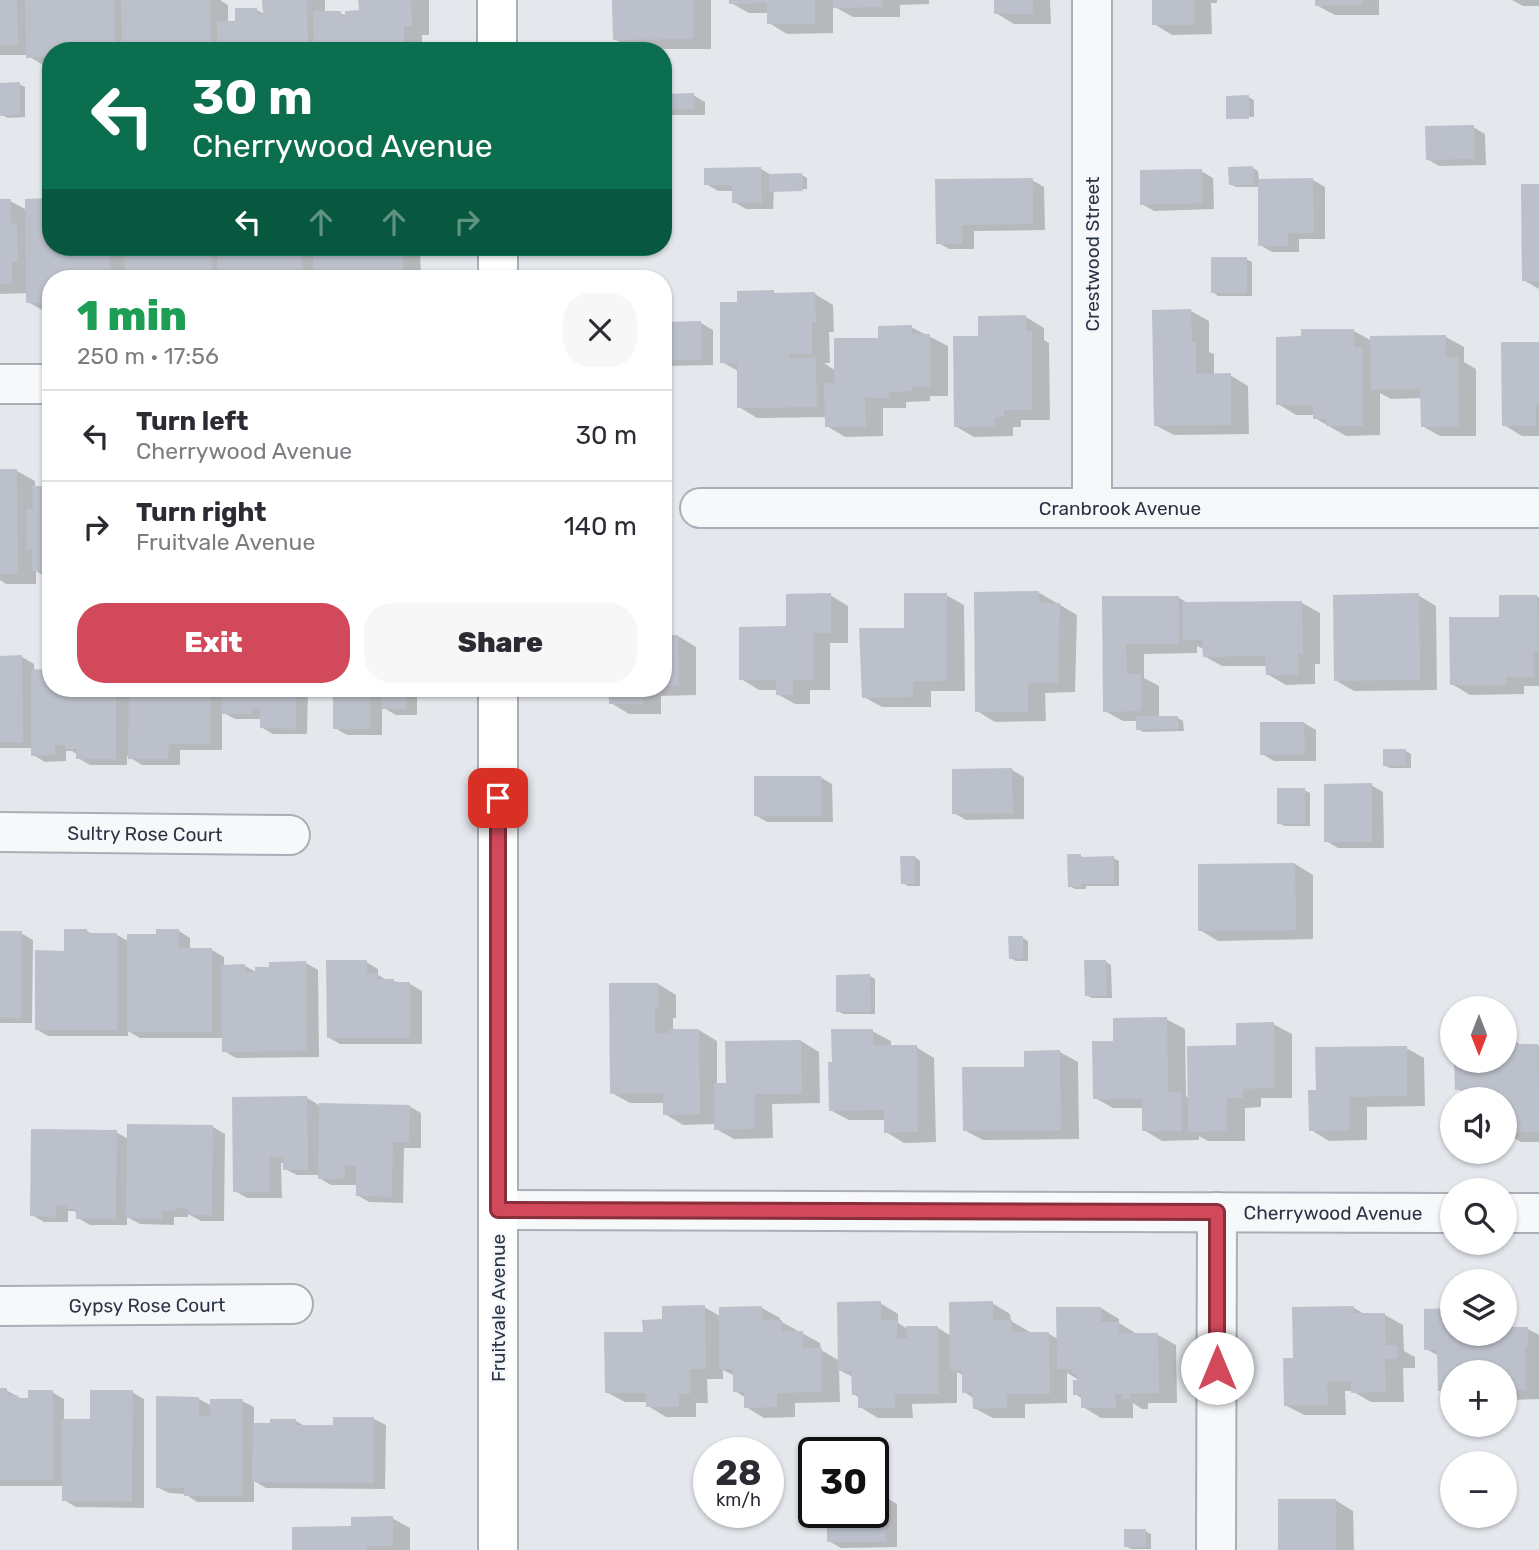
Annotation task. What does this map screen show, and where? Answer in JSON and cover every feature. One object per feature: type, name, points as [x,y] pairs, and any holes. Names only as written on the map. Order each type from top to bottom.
[{"type":"main road","points":[[497,0],[497,42]]},
{"type":"main road","name":"Fruitvale Avenue","points":[[498,697],[498,1550]]},
{"type":"street","name":"Crestwood Street","points":[[1092,0],[1092,508]]},
{"type":"street","points":[[0,384],[42,384]]},
{"type":"street","name":"Cranbrook Avenue","points":[[700,508],[1539,508]]},
{"type":"street","name":"Sultry Rose Court","points":[[0,832],[290,835]]},
{"type":"street","name":"Cherrywood Avenue","points":[[498,1210],[1440,1213]]},
{"type":"street","points":[[1216,1550],[1217,1212]]},
{"type":"street","points":[[1517,1213],[1539,1213]]},
{"type":"street","name":"Gypsy Rose Court","points":[[0,1306],[293,1304]]},
{"type":"building","points":[[0,0],[17,0],[18,45],[0,45]]},
{"type":"building","points":[[25,0],[114,0],[115,42],[42,42],[42,57],[26,58]]},
{"type":"building","points":[[121,0],[210,0],[211,42],[122,42]]},
{"type":"building","points":[[262,0],[307,0],[308,42],[217,42],[217,21],[235,21],[235,8],[257,8],[257,15],[263,15]]},
{"type":"building","points":[[358,0],[411,0],[412,26],[404,26],[404,42],[314,42],[313,11],[341,11],[341,17],[345,17],[345,11],[359,10]]},
{"type":"building","points":[[612,0],[693,0],[693,39],[613,40]]},
{"type":"building","points":[[729,0],[815,0],[815,24],[767,24],[767,3],[729,4]]},
{"type":"building","points":[[833,0],[882,0],[882,7],[833,8]]},
{"type":"building","points":[[994,0],[1033,0],[1033,14],[994,14]]},
{"type":"building","points":[[1152,0],[1194,0],[1194,25],[1152,25]]},
{"type":"building","points":[[1315,0],[1362,0],[1362,5],[1315,6]]},
{"type":"building","points":[[20,82],[20,115],[0,116],[0,83]]},
{"type":"building","points":[[694,93],[694,109],[672,109],[672,94]]},
{"type":"building","points":[[1249,95],[1249,119],[1226,119],[1226,96]]},
{"type":"building","points":[[1474,125],[1474,159],[1426,160],[1425,126]]},
{"type":"building","points":[[1253,166],[1254,185],[1229,185],[1228,167]]},
{"type":"building","points":[[761,167],[762,203],[732,203],[732,185],[704,185],[704,168]]},
{"type":"building","points":[[1202,169],[1202,203],[1140,205],[1140,170]]},
{"type":"building","points":[[802,173],[803,191],[769,192],[769,174]]},
{"type":"building","points":[[1033,178],[1033,224],[962,225],[962,244],[936,244],[935,179]]},
{"type":"building","points":[[1313,178],[1314,233],[1288,233],[1288,246],[1258,246],[1258,179]]},
{"type":"building","points":[[1521,184],[1539,184],[1539,281],[1522,281]]},
{"type":"building","points":[[42,198],[42,256],[110,256],[110,270],[42,270],[42,303],[26,303],[25,199]]},
{"type":"building","points":[[0,199],[11,199],[11,224],[17,223],[18,262],[12,262],[12,284],[0,284]]},
{"type":"building","points":[[124,256],[212,256],[213,270],[125,270]]},
{"type":"building","points":[[217,256],[302,256],[302,270],[218,270]]},
{"type":"building","points":[[313,256],[403,256],[403,270],[314,270]]},
{"type":"building","points":[[1211,257],[1247,257],[1247,293],[1211,293]]},
{"type":"building","points":[[774,290],[774,293],[815,292],[816,322],[812,322],[812,354],[789,354],[789,358],[816,357],[817,407],[737,408],[737,363],[720,363],[720,302],[737,302],[737,291]]},
{"type":"building","points":[[1191,309],[1192,342],[1196,342],[1196,374],[1231,373],[1231,425],[1154,426],[1152,310]]},
{"type":"building","points":[[1026,315],[1026,331],[1032,331],[1032,410],[1004,410],[1004,417],[995,417],[995,427],[954,427],[953,336],[978,336],[978,316]]},
{"type":"building","points":[[701,321],[702,360],[672,360],[672,322]]},
{"type":"building","points":[[912,325],[912,334],[930,334],[930,387],[912,387],[912,391],[889,392],[889,398],[865,398],[866,427],[825,427],[824,383],[834,383],[834,338],[878,338],[878,326]]},
{"type":"building","points":[[1301,329],[1354,329],[1354,347],[1362,347],[1363,426],[1326,426],[1326,419],[1313,419],[1313,405],[1276,405],[1276,337],[1301,336]]},
{"type":"building","points":[[1446,335],[1446,357],[1458,357],[1459,427],[1421,427],[1420,389],[1371,390],[1370,336]]},
{"type":"building","points":[[1501,342],[1539,342],[1539,404],[1536,404],[1536,426],[1502,426]]},
{"type":"building","points":[[0,469],[17,469],[18,574],[0,574]]},
{"type":"building","points":[[32,486],[42,486],[42,571],[32,571],[32,550],[26,550],[26,509],[33,509]]},
{"type":"building","points":[[1039,591],[1039,603],[1060,603],[1058,683],[1028,683],[1028,712],[975,712],[974,592]]},
{"type":"building","points":[[831,593],[831,633],[813,633],[813,680],[793,680],[793,695],[776,695],[776,680],[739,680],[739,627],[786,626],[786,594]]},
{"type":"building","points":[[904,593],[947,593],[947,681],[913,682],[913,697],[862,698],[859,628],[904,628]]},
{"type":"building","points":[[1419,593],[1420,680],[1334,681],[1333,595]]},
{"type":"building","points":[[1499,595],[1537,595],[1538,652],[1533,652],[1534,677],[1506,677],[1506,685],[1450,685],[1449,617],[1499,617]]},
{"type":"building","points":[[1102,596],[1179,596],[1179,644],[1126,644],[1127,674],[1141,674],[1141,711],[1103,712]]},
{"type":"building","points":[[1302,601],[1303,654],[1298,654],[1298,675],[1266,675],[1265,656],[1203,657],[1202,640],[1183,640],[1182,602]]},
{"type":"building","points":[[672,635],[678,635],[679,686],[672,686]]},
{"type":"building","points":[[22,655],[23,742],[0,742],[0,656]]},
{"type":"building","points":[[31,669],[42,670],[42,697],[116,697],[116,759],[76,759],[76,749],[65,749],[65,745],[55,745],[55,755],[31,756]]},
{"type":"building","points":[[129,697],[211,697],[210,744],[169,744],[168,759],[128,759]]},
{"type":"building","points":[[222,697],[296,697],[296,729],[260,728],[260,708],[252,708],[252,714],[222,714]]},
{"type":"building","points":[[333,697],[370,697],[370,729],[333,729]]},
{"type":"building","points":[[381,697],[406,697],[406,709],[382,709]]},
{"type":"building","points":[[609,697],[643,697],[643,704],[609,704]]},
{"type":"building","points":[[1136,716],[1178,716],[1179,729],[1136,730]]},
{"type":"building","points":[[1260,722],[1304,722],[1305,755],[1260,755]]},
{"type":"building","points":[[1383,749],[1406,749],[1406,766],[1383,766]]},
{"type":"building","points":[[1012,768],[1013,813],[952,814],[952,769]]},
{"type":"building","points":[[754,776],[821,776],[821,816],[754,816]]},
{"type":"building","points":[[1372,783],[1372,842],[1324,842],[1324,784]]},
{"type":"building","points":[[1277,788],[1305,788],[1305,824],[1277,824]]},
{"type":"building","points":[[1067,854],[1081,854],[1081,857],[1114,856],[1114,884],[1081,884],[1081,887],[1068,887]]},
{"type":"building","points":[[900,856],[915,856],[915,884],[901,884]]},
{"type":"building","points":[[1295,863],[1296,930],[1198,931],[1198,864]]},
{"type":"building","points":[[64,929],[87,929],[87,933],[117,933],[117,1030],[35,1030],[35,950],[64,951]]},
{"type":"building","points":[[156,929],[179,929],[179,948],[212,948],[212,1032],[127,1032],[127,934],[156,934]]},
{"type":"building","points":[[0,931],[22,931],[21,1018],[0,1017]]},
{"type":"building","points":[[1008,936],[1023,936],[1023,958],[1009,959]]},
{"type":"building","points":[[326,960],[367,960],[367,973],[378,973],[377,979],[410,982],[410,1038],[327,1038]]},
{"type":"building","points":[[1084,960],[1106,960],[1107,996],[1085,996]]},
{"type":"building","points":[[306,961],[307,1051],[222,1052],[221,965],[245,964],[245,972],[255,972],[255,967],[269,967],[269,962]]},
{"type":"building","points":[[870,974],[871,1012],[836,1012],[836,975]]},
{"type":"building","points":[[609,983],[658,983],[659,1008],[655,1008],[655,1034],[669,1033],[669,1029],[699,1029],[700,1114],[663,1115],[663,1093],[610,1094]]},
{"type":"building","points":[[1167,1017],[1168,1092],[1181,1092],[1182,1131],[1142,1131],[1142,1099],[1093,1099],[1092,1041],[1113,1041],[1113,1018]]},
{"type":"building","points":[[1274,1022],[1275,1088],[1243,1089],[1243,1098],[1227,1098],[1227,1131],[1188,1132],[1187,1046],[1236,1045],[1236,1023]]},
{"type":"building","points":[[831,1029],[873,1029],[873,1045],[917,1045],[918,1132],[884,1133],[884,1110],[829,1111],[828,1062],[832,1062]]},
{"type":"building","points":[[801,1040],[802,1094],[755,1094],[755,1129],[714,1130],[714,1083],[726,1083],[725,1041]]},
{"type":"building","points":[[1517,1044],[1538,1044],[1539,1132],[1517,1132],[1517,1087],[1455,1087],[1454,1073],[1517,1073]]},
{"type":"building","points":[[1407,1046],[1407,1096],[1349,1097],[1349,1131],[1309,1131],[1308,1090],[1316,1090],[1315,1047]]},
{"type":"building","points":[[1060,1050],[1061,1130],[963,1131],[962,1067],[1024,1067],[1024,1051]]},
{"type":"building","points":[[307,1096],[308,1170],[283,1170],[283,1157],[270,1157],[270,1192],[233,1192],[232,1097]]},
{"type":"building","points":[[319,1103],[410,1105],[409,1142],[393,1142],[392,1197],[356,1196],[356,1166],[345,1166],[345,1179],[318,1179]]},
{"type":"building","points":[[127,1124],[213,1125],[212,1215],[188,1215],[188,1209],[176,1208],[176,1211],[162,1211],[162,1219],[126,1218]]},
{"type":"building","points":[[31,1129],[117,1130],[116,1219],[76,1219],[76,1209],[67,1209],[67,1205],[56,1205],[56,1217],[30,1216]]},
{"type":"building","points":[[881,1301],[881,1320],[897,1320],[897,1338],[907,1338],[906,1326],[938,1326],[939,1394],[895,1394],[895,1408],[858,1408],[858,1394],[852,1395],[851,1371],[838,1371],[837,1302]]},
{"type":"building","points":[[993,1301],[993,1320],[1012,1320],[1012,1332],[1049,1332],[1050,1394],[1007,1394],[1007,1408],[973,1409],[972,1392],[962,1393],[962,1370],[950,1370],[949,1302]]},
{"type":"building","points":[[705,1305],[706,1369],[690,1369],[690,1394],[679,1394],[679,1407],[646,1407],[646,1393],[605,1393],[604,1332],[643,1332],[642,1320],[662,1319],[662,1306]]},
{"type":"building","points":[[762,1306],[762,1320],[782,1320],[782,1331],[803,1331],[803,1348],[822,1348],[822,1392],[777,1393],[777,1407],[744,1408],[744,1392],[733,1392],[733,1369],[719,1369],[719,1307]]},
{"type":"building","points":[[1354,1306],[1354,1313],[1385,1313],[1386,1345],[1397,1345],[1397,1359],[1385,1359],[1386,1392],[1351,1393],[1351,1381],[1327,1381],[1328,1405],[1284,1406],[1283,1358],[1293,1358],[1292,1307]]},
{"type":"building","points":[[1056,1307],[1101,1307],[1101,1322],[1119,1322],[1119,1333],[1158,1333],[1159,1393],[1130,1394],[1130,1399],[1122,1399],[1122,1394],[1115,1394],[1116,1408],[1081,1408],[1081,1395],[1073,1395],[1073,1380],[1077,1380],[1077,1374],[1072,1374],[1072,1369],[1057,1369]]},
{"type":"building","points":[[1440,1308],[1440,1346],[1517,1346],[1517,1327],[1528,1327],[1528,1347],[1525,1347],[1526,1390],[1517,1390],[1517,1360],[1440,1360],[1438,1391],[1437,1350],[1424,1350],[1424,1309]]},
{"type":"building","points":[[0,1388],[7,1388],[7,1395],[17,1395],[17,1398],[28,1398],[28,1390],[53,1390],[54,1480],[0,1480]]},
{"type":"building","points":[[90,1390],[133,1390],[132,1502],[62,1501],[62,1419],[90,1419]]},
{"type":"building","points":[[156,1396],[199,1397],[199,1416],[210,1416],[210,1399],[243,1399],[242,1496],[184,1496],[184,1488],[156,1488]]},
{"type":"building","points":[[333,1417],[374,1417],[374,1483],[252,1482],[253,1423],[270,1423],[270,1419],[296,1419],[296,1425],[333,1425]]},
{"type":"building","points":[[1278,1499],[1336,1499],[1336,1550],[1278,1550]]},
{"type":"building","points":[[393,1516],[393,1546],[367,1546],[367,1550],[292,1550],[292,1527],[351,1526],[351,1517]]},
{"type":"building","points":[[827,1528],[886,1528],[886,1542],[827,1542]]},
{"type":"building","points":[[1124,1529],[1146,1529],[1146,1547],[1124,1547]]},
{"type":"route","points":[[498,798],[498,1210],[1217,1212],[1217,1368]]}]
